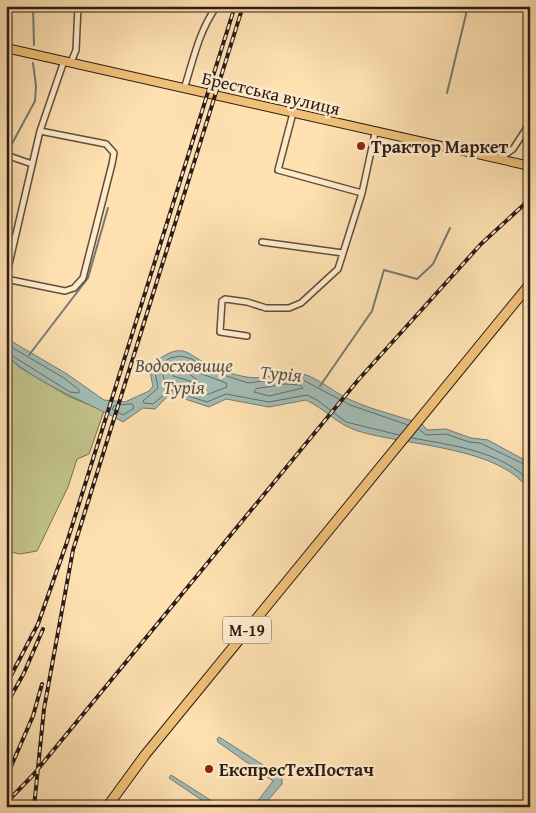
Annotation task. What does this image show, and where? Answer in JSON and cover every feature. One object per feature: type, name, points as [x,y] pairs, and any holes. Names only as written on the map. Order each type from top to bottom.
[{"type":"highway","name":"М-19","points":[[107,807],[144,755],[530,284]]},
{"type":"main road","name":"Брестська вулиця","points":[[6,48],[376,133],[530,166]]},
{"type":"street","points":[[40,130],[106,144],[114,153],[83,278],[74,288],[65,292],[6,278],[40,130],[67,62],[76,50],[78,6]]},
{"type":"street","points":[[184,88],[209,15],[217,6]]},
{"type":"street","points":[[293,113],[278,170],[362,192]]},
{"type":"street","points":[[499,159],[513,149],[530,123]]},
{"type":"street","points":[[247,336],[220,332],[222,301],[228,299],[238,300],[273,309],[293,307],[301,303],[338,269],[362,192],[376,133]]},
{"type":"street","points":[[9,156],[32,164]]},
{"type":"street","points":[[262,242],[343,253]]},
{"type":"green space","points":[[6,355],[19,367],[68,396],[104,411],[89,454],[77,459],[68,487],[37,551],[20,554],[6,551]]},
{"type":"water","name":"Водосховище Турія","points":[[6,338],[67,374],[104,400],[125,402],[149,391],[153,386],[151,367],[159,359],[174,351],[184,351],[216,368],[242,376],[261,378],[289,373],[303,374],[347,398],[370,408],[422,424],[427,430],[446,429],[471,438],[488,440],[530,463],[530,491],[516,476],[497,465],[475,456],[358,431],[344,425],[306,400],[269,407],[226,399],[209,407],[170,394],[155,409],[143,408],[123,422],[48,384],[19,366],[6,355]]},
{"type":"water","points":[[219,737],[282,777],[282,784],[262,807],[253,807],[273,781],[218,742],[217,739]]},
{"type":"water","points":[[171,775],[220,807],[212,807],[169,778]]},
{"type":"waterway","points":[[33,6],[34,45]]},
{"type":"waterway","points":[[447,6],[466,12]]},
{"type":"waterway","points":[[447,93],[468,6]]},
{"type":"waterway","points":[[7,153],[35,101],[36,86],[33,63]]},
{"type":"waterway","points":[[29,355],[88,278],[108,208]]},
{"type":"waterway","points":[[320,386],[372,311],[384,270],[417,279],[433,264],[450,228]]},
{"type":"railway","points":[[6,685],[38,624],[67,542],[235,6]]},
{"type":"railway","points":[[34,807],[44,709],[73,550],[243,6]]},
{"type":"railway","points":[[6,803],[33,775],[359,379],[481,244],[530,199]]},
{"type":"railway","points":[[6,705],[24,673],[43,629]]},
{"type":"railway","points":[[6,778],[33,716],[42,684]]},
{"type":"place","name":"Трактор Маркет","points":[[361,146]]},
{"type":"place","name":"ЕкспресТехПостач","points":[[209,769]]},
{"type":"water label","name":"Турія","points":[[281,373]]}]
